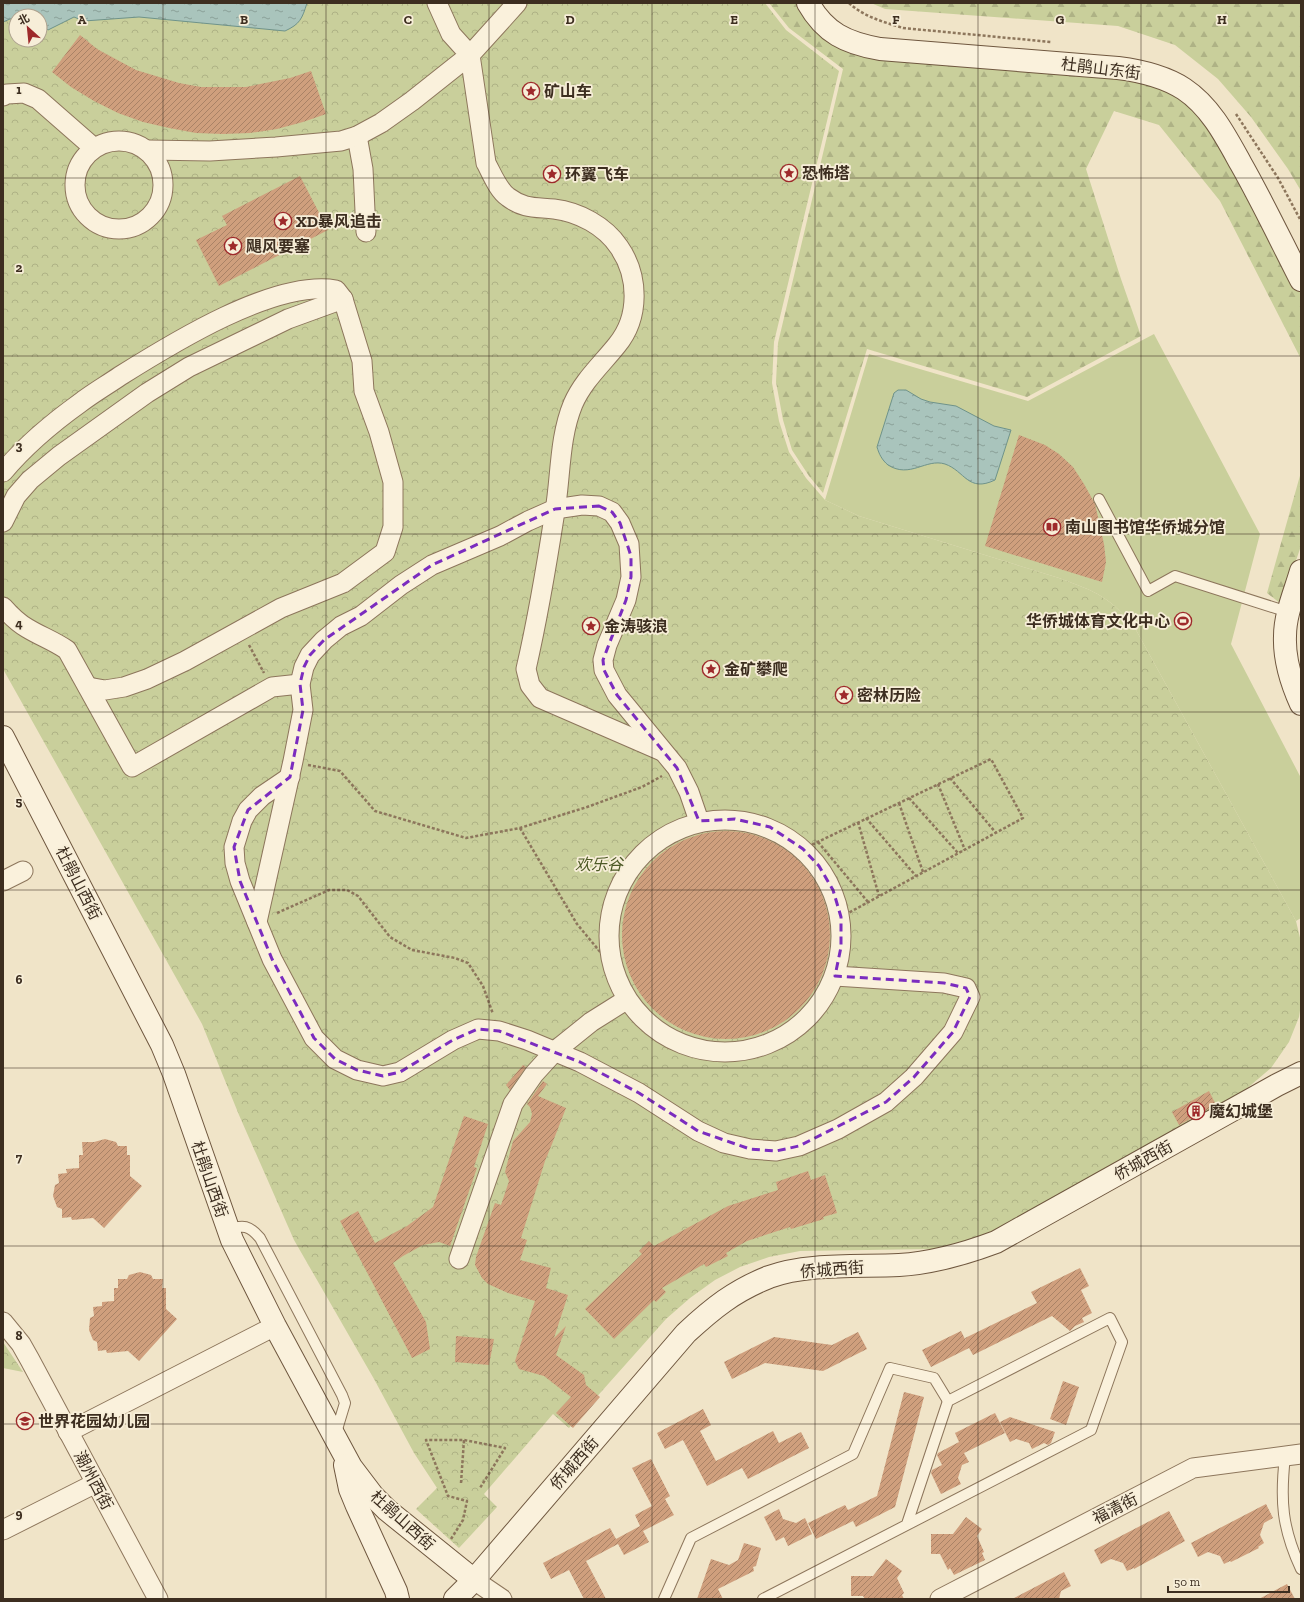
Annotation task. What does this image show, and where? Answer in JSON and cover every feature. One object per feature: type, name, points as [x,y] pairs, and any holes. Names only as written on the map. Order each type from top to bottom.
[{"type":"street","points":[[437,3],[451,34],[470,55],[486,163],[494,179],[506,196],[522,206],[570,212],[595,224],[618,246],[628,261],[633,278],[635,295],[627,329],[618,344],[582,387],[573,404],[562,440],[555,509],[526,669],[530,685],[540,698],[555,706],[665,752]]},
{"type":"street","points":[[148,150],[210,151],[276,147],[341,141],[357,136],[381,123],[412,101],[470,55],[517,3]]},
{"type":"street","name":"杜鹃山东街","points":[[808,3],[821,23],[832,32],[844,40],[862,46],[880,49],[1118,68],[1139,71],[1171,82],[1195,98],[1207,110],[1218,125],[1252,183],[1301,280]]},
{"type":"street","points":[[3,96],[7,94],[24,93],[38,99],[94,148]]},
{"type":"street","points":[[357,136],[363,169],[366,232]]},
{"type":"street","points":[[122,140],[137,144],[148,150],[157,160],[163,175],[164,188],[161,202],[145,222],[132,228],[118,230],[110,229],[97,224],[83,211],[76,197],[74,185],[76,174],[82,161],[94,148],[110,141],[122,140]]},
{"type":"street","points":[[3,472],[13,460],[39,436],[80,403],[141,363],[230,314],[262,300],[289,293],[325,288],[336,290],[343,298],[362,361],[364,391],[379,432],[393,482],[394,527],[385,552],[343,583],[281,608],[147,679],[124,687],[105,690],[88,687]]},
{"type":"street","points":[[3,522],[16,496],[30,480],[59,456],[147,393],[189,367],[288,319],[343,298]]},
{"type":"street","points":[[105,387],[123,410]]},
{"type":"street","points":[[257,922],[303,710],[300,684],[304,667],[310,655],[324,640],[341,626],[361,616],[401,585],[432,565],[500,536],[555,509],[582,505],[599,506],[612,512],[620,523],[629,544],[631,577],[626,600],[607,645],[604,670],[617,695],[677,768],[689,792],[700,821]]},
{"type":"street","points":[[1301,571],[1288,612],[1285,637],[1288,662],[1294,688],[1301,704]]},
{"type":"street","points":[[3,607],[12,617],[26,628],[57,642],[67,650],[132,767],[272,687],[300,684]]},
{"type":"street","name":"杜鹃山西街","points":[[3,737],[162,1045],[174,1074],[227,1229],[275,1326],[338,1444],[362,1482],[387,1510],[474,1580]]},
{"type":"street","points":[[291,769],[248,810],[242,821],[234,847],[235,863],[240,881],[272,959],[314,1038],[335,1059],[357,1070],[383,1076],[400,1072],[453,1040],[478,1029],[499,1031],[580,1062],[639,1092],[698,1131],[724,1143],[750,1149],[776,1151],[799,1146],[838,1129],[886,1102],[914,1077],[953,1032],[970,997],[966,988],[944,983],[835,976]]},
{"type":"street","points":[[735,819],[770,827],[811,845],[833,890],[841,917],[841,947],[835,976],[819,1004],[797,1028],[769,1044],[737,1052],[705,1051],[674,1041],[647,1024],[626,1000],[611,965],[608,928],[616,892],[636,860],[664,836],[700,821],[735,819]]},
{"type":"street","points":[[3,881],[23,871]]},
{"type":"street","points":[[459,1259],[513,1104],[534,1074],[554,1051],[591,1022],[626,1000]]},
{"type":"street","name":"侨城西街","points":[[455,1599],[474,1580],[686,1333],[712,1309],[741,1290],[770,1277],[798,1270],[900,1265],[934,1261],[966,1253],[996,1242],[1284,1081],[1301,1073]]},
{"type":"street","name":"潮州西街","points":[[3,1322],[20,1344],[158,1599]]},
{"type":"street","points":[[68,1432],[275,1326]]},
{"type":"street","points":[[338,1444],[350,1489],[396,1591],[398,1599]]},
{"type":"street","name":"福清街","points":[[940,1599],[1193,1468],[1293,1455]]},
{"type":"street","points":[[3,1530],[96,1483]]},
{"type":"street","points":[[474,1580],[502,1599]]},
{"type":"lane","points":[[1099,499],[1148,590],[1175,576],[1288,612]]},
{"type":"lane","points":[[227,1229],[240,1226],[247,1227],[254,1231],[260,1238],[335,1381],[345,1403],[338,1444]]},
{"type":"lane","points":[[764,1599],[1091,1430],[1122,1342],[1110,1318],[948,1401],[907,1524]]},
{"type":"lane","points":[[664,1599],[691,1538],[853,1454],[890,1368],[934,1378],[948,1401]]},
{"type":"lane","points":[[1293,1455],[1282,1487],[1284,1519],[1292,1549],[1301,1568]]},
{"type":"path","points":[[241,630],[272,687]]},
{"type":"path","points":[[841,917],[1023,818],[990,759],[811,845],[868,902]]},
{"type":"path","points":[[291,769],[340,771],[375,811],[466,838],[520,828],[587,807],[642,787],[677,768]]},
{"type":"path","points":[[950,778],[996,833]]},
{"type":"path","points":[[938,784],[965,850]]},
{"type":"path","points":[[909,798],[958,853]]},
{"type":"path","points":[[898,803],[923,872]]},
{"type":"path","points":[[866,818],[916,876]]},
{"type":"path","points":[[858,822],[879,896]]},
{"type":"path","points":[[520,828],[577,924],[611,965]]},
{"type":"path","points":[[257,922],[329,890],[347,890],[358,896],[390,937],[412,950],[455,958],[468,964],[483,986],[499,1031]]},
{"type":"path","points":[[450,1540],[463,1520],[467,1501],[448,1496],[426,1440],[464,1440],[505,1448],[480,1488]]},
{"type":"path","points":[[461,1483],[464,1440]]},
{"type":"highlighted area","points":[[599,506],[612,512],[620,523],[631,556],[631,577],[626,600],[603,660],[604,670],[617,695],[677,768],[699,821],[735,819],[770,827],[803,849],[819,866],[833,890],[841,917],[841,947],[835,976],[944,983],[966,988],[970,997],[953,1032],[914,1077],[886,1102],[799,1146],[776,1151],[750,1149],[698,1131],[639,1093],[580,1062],[499,1031],[478,1029],[453,1040],[400,1072],[383,1076],[357,1070],[335,1059],[314,1038],[272,959],[240,881],[234,847],[248,810],[290,777],[303,710],[300,684],[304,667],[310,655],[324,640],[432,565],[555,509]]},
{"type":"green space","name":"欢乐谷","points":[[3,3],[765,3],[786,30],[839,71],[774,342],[772,383],[779,421],[789,452],[806,478],[825,500],[859,516],[1072,583],[1102,597],[1119,610],[1127,619],[1136,630],[1296,921],[1301,942],[1301,1004],[1299,1017],[1289,1042],[1271,1068],[1238,1096],[1031,1211],[980,1237],[957,1245],[933,1249],[800,1251],[769,1257],[740,1267],[715,1280],[690,1298],[666,1319],[569,1428],[553,1414],[484,1494],[497,1507],[459,1548],[416,1509],[437,1488],[414,1453],[374,1379],[294,1240],[239,1115],[202,1024],[3,669]]},
{"type":"green space","points":[[769,3],[803,3],[830,35],[1118,71],[1193,101],[1301,287],[1301,359],[1220,201],[1159,125],[1114,111],[1086,169],[1141,336],[1027,397],[867,349],[823,493],[809,476],[792,450],[783,420],[776,382],[778,343],[843,69],[789,28]]},
{"type":"green space","points":[[871,3],[1301,3],[1301,191],[1288,169],[1251,117],[1218,79],[1175,45],[1118,26],[885,9]]},
{"type":"green space","name":"华侨城体育文化中心","points":[[1154,334],[1260,534],[1231,644],[1301,778],[1301,918],[1296,921],[1136,630],[1119,610],[1111,603],[1093,592],[1059,578],[859,516],[825,500],[869,354],[1028,401]]},
{"type":"green space","points":[[1301,472],[1301,546],[1281,604],[1267,593]]},
{"type":"green space","points":[[3,1342],[23,1372],[3,1368]]},
{"type":"water","points":[[3,3],[307,3],[300,20],[294,26],[285,31],[139,17],[84,21],[74,17],[48,30],[48,8],[8,8],[8,20],[3,22]]},
{"type":"water","points":[[898,390],[906,390],[921,399],[930,402],[956,406],[994,426],[1011,430],[995,480],[979,484],[967,480],[952,467],[938,463],[904,470],[896,469],[888,465],[881,457],[877,447],[894,393]]},
{"type":"building","points":[[80,35],[97,49],[136,70],[179,83],[201,87],[246,87],[290,78],[311,71],[326,114],[277,129],[250,133],[196,133],[143,122],[118,113],[94,101],[71,87],[52,72]]},
{"type":"building","points":[[300,176],[328,230],[219,286],[196,240],[227,225],[222,216]]},
{"type":"building","points":[[1019,435],[1045,445],[1059,454],[1073,467],[1084,484],[1095,504],[1104,544],[1106,562],[1102,582],[985,546]]},
{"type":"building","points":[[716,831],[736,831],[756,835],[775,843],[800,861],[818,886],[822,895],[826,905],[830,925],[830,945],[826,965],[822,975],[818,984],[800,1009],[775,1027],[756,1035],[736,1039],[716,1039],[696,1035],[677,1027],[652,1009],[634,984],[626,965],[622,945],[622,925],[626,905],[634,886],[652,861],[677,843],[696,835]]},
{"type":"building","points":[[523,1065],[526,1067],[510,1090],[506,1085]]},
{"type":"building","points":[[543,1081],[547,1084],[538,1096],[566,1108],[545,1161],[521,1238],[527,1240],[520,1260],[551,1268],[546,1288],[568,1295],[554,1338],[566,1326],[556,1355],[584,1375],[586,1385],[600,1397],[573,1428],[556,1413],[571,1397],[544,1376],[519,1369],[515,1361],[535,1301],[508,1293],[488,1284],[482,1278],[475,1265],[476,1257],[495,1203],[501,1205],[509,1181],[505,1172],[513,1141],[530,1122],[532,1114],[530,1107],[527,1104]]},
{"type":"building","name":"魔幻城堡","points":[[1209,1091],[1216,1105],[1179,1125],[1172,1112]]},
{"type":"building","points":[[464,1116],[488,1124],[474,1167],[477,1168],[450,1246],[439,1242],[423,1245],[393,1263],[426,1322],[430,1349],[412,1358],[340,1221],[358,1211],[375,1243],[407,1226],[433,1207]]},
{"type":"building","points":[[105,1139],[116,1142],[118,1146],[127,1146],[127,1155],[130,1155],[130,1176],[142,1186],[104,1228],[93,1218],[72,1220],[71,1217],[62,1218],[62,1209],[57,1207],[53,1196],[55,1185],[59,1183],[58,1174],[67,1173],[66,1169],[79,1168],[79,1155],[83,1155],[82,1142],[94,1142]]},
{"type":"building","points":[[808,1171],[811,1180],[825,1175],[837,1213],[823,1217],[824,1219],[791,1229],[790,1227],[747,1241],[726,1253],[728,1256],[706,1267],[704,1264],[662,1288],[666,1292],[656,1302],[654,1300],[614,1339],[585,1309],[642,1254],[639,1251],[649,1241],[654,1246],[728,1206],[778,1190],[776,1182]]},
{"type":"building","points":[[1080,1268],[1089,1286],[1081,1290],[1092,1313],[1082,1318],[1084,1322],[1075,1326],[1070,1331],[1052,1316],[973,1355],[969,1348],[931,1367],[922,1350],[961,1331],[966,1341],[965,1338],[1037,1303],[1031,1292]]},
{"type":"building","points":[[140,1272],[151,1275],[153,1279],[163,1279],[162,1288],[166,1288],[166,1309],[177,1319],[139,1361],[128,1351],[107,1353],[106,1350],[98,1351],[97,1342],[93,1340],[89,1330],[90,1318],[94,1316],[93,1307],[102,1306],[102,1302],[114,1301],[114,1288],[118,1288],[118,1279],[127,1279],[129,1275]]},
{"type":"building","points":[[858,1332],[867,1349],[823,1371],[765,1363],[732,1379],[724,1362],[774,1337],[832,1345]]},
{"type":"building","points":[[456,1336],[494,1339],[489,1365],[455,1362]]},
{"type":"building","points":[[1063,1381],[1079,1387],[1066,1425],[1050,1419]]},
{"type":"building","points":[[904,1392],[924,1397],[895,1507],[856,1527],[853,1521],[816,1539],[808,1523],[845,1505],[848,1510],[877,1496]]},
{"type":"building","points":[[703,1409],[711,1425],[700,1431],[716,1461],[773,1431],[779,1443],[801,1432],[809,1448],[748,1479],[742,1468],[707,1486],[683,1440],[665,1449],[657,1433]]},
{"type":"building","points":[[995,1413],[1005,1433],[964,1453],[969,1462],[962,1465],[958,1478],[961,1484],[941,1494],[931,1473],[932,1470],[942,1465],[937,1455],[938,1453],[959,1442],[955,1433]]},
{"type":"building","points":[[1010,1417],[1055,1432],[1051,1443],[1048,1445],[1044,1443],[1032,1449],[1029,1443],[1016,1439],[1010,1442],[1000,1422]]},
{"type":"building","points":[[651,1459],[670,1496],[665,1499],[674,1515],[643,1531],[649,1542],[624,1555],[618,1544],[586,1561],[606,1599],[584,1599],[569,1570],[551,1579],[543,1563],[610,1528],[616,1539],[640,1526],[635,1515],[652,1506],[632,1468]]},
{"type":"building","points":[[1266,1504],[1273,1518],[1264,1523],[1260,1535],[1264,1543],[1258,1547],[1259,1548],[1224,1564],[1220,1556],[1208,1552],[1198,1557],[1191,1543]]},
{"type":"building","points":[[779,1509],[783,1519],[796,1523],[805,1518],[812,1534],[788,1546],[784,1537],[776,1541],[764,1517]]},
{"type":"building","points":[[1169,1511],[1185,1541],[1134,1569],[1127,1571],[1123,1563],[1111,1559],[1101,1564],[1094,1550]]},
{"type":"building","points":[[966,1517],[982,1529],[977,1536],[984,1552],[982,1553],[985,1560],[954,1575],[950,1568],[948,1570],[940,1554],[931,1554],[931,1534],[953,1534]]},
{"type":"building","points":[[744,1543],[761,1548],[756,1566],[753,1567],[754,1571],[718,1589],[723,1599],[697,1599],[711,1559],[729,1565],[738,1560]]},
{"type":"building","points":[[886,1559],[902,1571],[897,1578],[904,1593],[902,1595],[904,1599],[865,1599],[863,1596],[851,1596],[851,1576],[873,1576]]},
{"type":"building","points":[[1064,1572],[1071,1586],[1061,1591],[1059,1599],[1012,1599]]},
{"type":"building","points":[[1287,1584],[1295,1599],[1259,1599]]},
{"type":"place","name":"矿山车","points":[[531,91]]},
{"type":"place","name":"恐怖塔","points":[[789,173]]},
{"type":"place","name":"环翼飞车","points":[[552,174]]},
{"type":"place","name":"XD暴风追击","points":[[283,221]]},
{"type":"place","name":"飓风要塞","points":[[233,246]]},
{"type":"place","name":"南山图书馆华侨城分馆","points":[[1052,527]]},
{"type":"place","name":"华侨城体育文化中心","points":[[1183,621]]},
{"type":"place","name":"金涛骇浪","points":[[591,626]]},
{"type":"place","name":"金矿攀爬","points":[[711,669]]},
{"type":"place","name":"密林历险","points":[[844,695]]},
{"type":"place","name":"魔幻城堡","points":[[1196,1111]]},
{"type":"place","name":"世界花园幼儿园","points":[[25,1421]]}]
